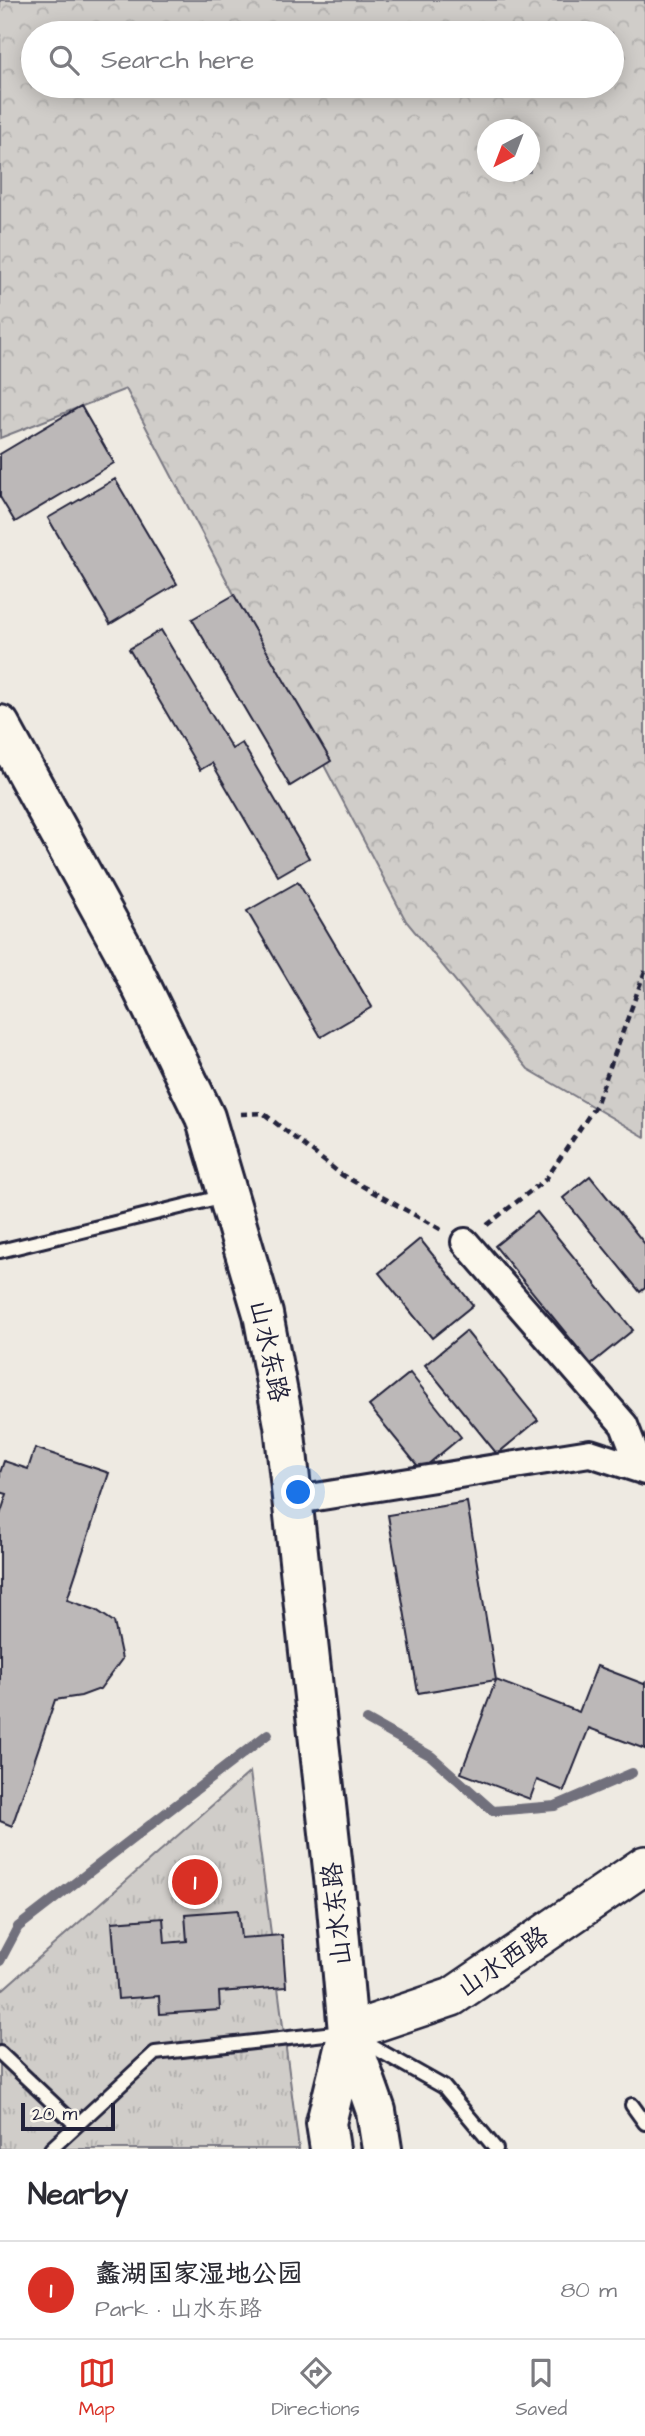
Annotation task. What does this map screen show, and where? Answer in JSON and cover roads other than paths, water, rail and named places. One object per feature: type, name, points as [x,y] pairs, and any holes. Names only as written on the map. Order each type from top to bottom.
[{"type":"highway","name":"山水东路","points":[[0,725],[123,949],[205,1117],[263,1314],[284,1425],[336,1896],[348,2032],[376,2111],[382,2149]]},
{"type":"highway","name":"山水东路","points":[[330,2149],[326,2123],[348,2032]]},
{"type":"street","points":[[465,1242],[624,1425],[643,1470]]},
{"type":"street","points":[[291,1501],[590,1453],[643,1470]]},
{"type":"street","name":"山水西路","points":[[348,2032],[453,1997],[645,1865]]},
{"type":"lane","points":[[0,1251],[228,1195]]},
{"type":"lane","points":[[51,2149],[155,2053],[348,2032],[444,2087],[496,2149]]},
{"type":"lane","points":[[0,2053],[76,2125]]},
{"type":"lane","points":[[632,2105],[645,2123]]},
{"type":"waterway","points":[[367,1720],[431,1756],[493,1811],[555,1806],[632,1773]]},
{"type":"waterway","points":[[0,1961],[18,1927],[268,1734]]},
{"type":"place","name":"蠡湖国家湿地公园","points":[[195,1882]]}]
